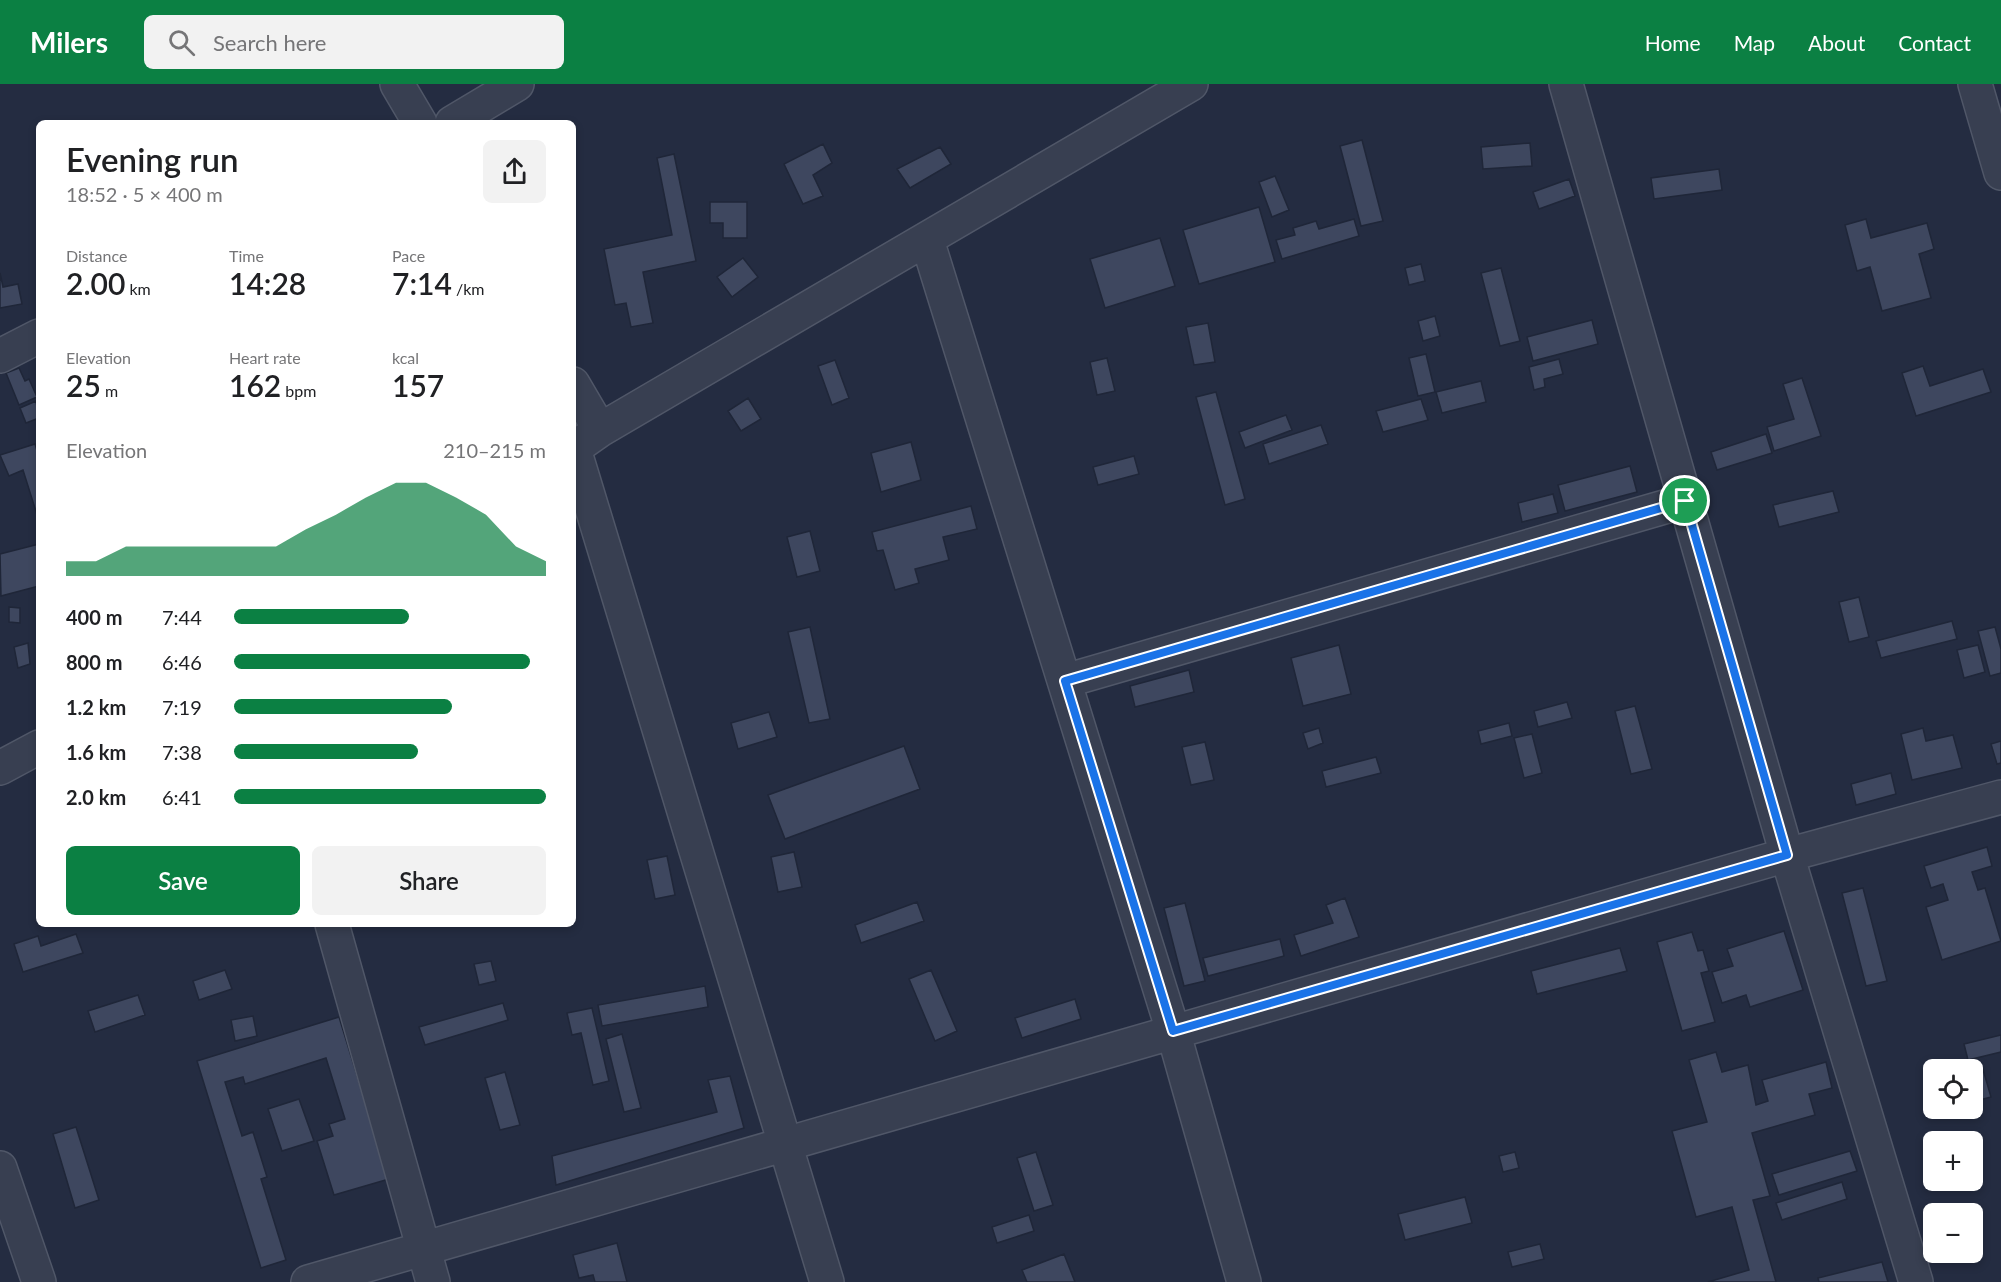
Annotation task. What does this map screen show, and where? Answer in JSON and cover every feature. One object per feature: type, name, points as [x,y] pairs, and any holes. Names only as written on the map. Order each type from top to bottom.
[{"type":"street","points":[[397,84],[418,120]]},
{"type":"street","points":[[457,120],[517,84]]},
{"type":"street","points":[[576,447],[600,430],[1191,84]]},
{"type":"street","points":[[1566,84],[1787,855],[1916,1282]]},
{"type":"street","points":[[1975,84],[2001,173]]},
{"type":"street","points":[[927,240],[1173,1031],[1244,1282]]},
{"type":"street","points":[[0,356],[36,338]]},
{"type":"street","points":[[576,389],[600,430]]},
{"type":"street","points":[[576,459],[827,1282]]},
{"type":"street","points":[[1065,681],[1685,501]]},
{"type":"street","points":[[0,768],[36,749]]},
{"type":"street","points":[[308,1282],[1787,855],[2001,797]]},
{"type":"street","points":[[333,927],[433,1282]]},
{"type":"street","points":[[0,1168],[39,1282]]},
{"type":"building","points":[[1362,140],[1383,221],[1361,226],[1340,146]]},
{"type":"building","points":[[1530,143],[1532,166],[1483,169],[1481,147]]},
{"type":"building","points":[[823,144],[832,163],[813,175],[823,196],[803,204],[784,164]]},
{"type":"building","points":[[940,147],[951,164],[910,188],[897,169]]},
{"type":"building","points":[[674,154],[696,261],[643,272],[653,323],[631,327],[626,303],[615,305],[604,249],[672,235],[657,158]]},
{"type":"building","points":[[1719,169],[1722,190],[1654,199],[1651,178]]},
{"type":"building","points":[[1275,176],[1289,210],[1272,217],[1259,182]]},
{"type":"building","points":[[1569,179],[1575,196],[1539,209],[1533,192]]},
{"type":"building","points":[[710,202],[747,202],[747,238],[723,238],[723,223],[710,223]]},
{"type":"building","points":[[1259,207],[1275,262],[1199,284],[1183,230]]},
{"type":"building","points":[[1354,219],[1359,236],[1282,259],[1276,240],[1295,235],[1293,228],[1316,221],[1319,229]]},
{"type":"building","points":[[1866,219],[1871,238],[1927,223],[1934,249],[1919,254],[1931,298],[1882,311],[1870,267],[1857,271],[1845,225]]},
{"type":"building","points":[[1160,238],[1175,286],[1105,308],[1090,259]]},
{"type":"building","points":[[743,258],[758,277],[732,297],[717,277]]},
{"type":"building","points":[[1421,264],[1425,281],[1409,285],[1405,268]]},
{"type":"building","points":[[1501,268],[1520,341],[1500,346],[1481,273]]},
{"type":"building","points":[[0,273],[3,287],[18,284],[22,304],[0,308]]},
{"type":"building","points":[[1435,316],[1440,336],[1423,341],[1418,321]]},
{"type":"building","points":[[1592,320],[1598,344],[1533,361],[1527,337]]},
{"type":"building","points":[[1208,323],[1215,362],[1194,365],[1186,327]]},
{"type":"building","points":[[1426,354],[1435,392],[1418,396],[1409,358]]},
{"type":"building","points":[[1107,358],[1115,391],[1097,395],[1090,362]]},
{"type":"building","points":[[1559,359],[1563,374],[1544,379],[1545,387],[1534,390],[1529,367]]},
{"type":"building","points":[[835,360],[849,398],[832,405],[818,366]]},
{"type":"building","points":[[1923,366],[1930,386],[1983,369],[1991,392],[1916,416],[1902,373]]},
{"type":"building","points":[[19,368],[25,381],[29,379],[36,397],[19,405],[6,373]]},
{"type":"building","points":[[1802,378],[1821,436],[1774,451],[1767,427],[1794,419],[1783,384]]},
{"type":"building","points":[[1481,381],[1486,402],[1442,413],[1436,392]]},
{"type":"building","points":[[1216,392],[1245,499],[1225,505],[1196,397]]},
{"type":"building","points":[[748,398],[761,419],[741,431],[728,411]]},
{"type":"building","points":[[1421,399],[1428,420],[1383,432],[1376,411]]},
{"type":"building","points":[[36,401],[36,419],[26,423],[20,408]]},
{"type":"building","points":[[1286,415],[1292,430],[1245,448],[1239,432]]},
{"type":"building","points":[[1321,425],[1328,444],[1269,464],[1263,444]]},
{"type":"building","points":[[1766,434],[1772,453],[1717,470],[1711,452]]},
{"type":"building","points":[[911,442],[921,480],[881,492],[871,453]]},
{"type":"building","points":[[35,444],[36,511],[23,470],[9,476],[0,455]]},
{"type":"building","points":[[1134,456],[1139,474],[1098,485],[1093,467]]},
{"type":"building","points":[[1630,466],[1637,492],[1565,511],[1558,485]]},
{"type":"building","points":[[1833,491],[1839,512],[1779,527],[1773,505]]},
{"type":"building","points":[[1553,494],[1558,513],[1522,522],[1518,503]]},
{"type":"building","points":[[971,506],[977,529],[943,537],[949,560],[915,569],[919,583],[895,590],[883,550],[877,551],[872,532]]},
{"type":"building","points":[[810,531],[820,571],[797,577],[787,537]]},
{"type":"building","points":[[36,545],[36,587],[1,596],[0,554]]},
{"type":"building","points":[[1859,597],[1869,637],[1849,642],[1839,602]]},
{"type":"building","points":[[9,607],[20,608],[20,623],[9,622]]},
{"type":"building","points":[[1952,621],[1957,639],[1881,658],[1876,641]]},
{"type":"building","points":[[810,627],[830,719],[809,723],[788,632]]},
{"type":"building","points":[[1995,627],[2001,649],[2001,673],[1990,676],[1978,631]]},
{"type":"building","points":[[28,643],[30,664],[18,668],[14,647]]},
{"type":"building","points":[[1339,645],[1351,694],[1303,706],[1291,658]]},
{"type":"building","points":[[1978,645],[1985,672],[1964,678],[1957,650]]},
{"type":"building","points":[[1189,670],[1194,692],[1135,707],[1130,686]]},
{"type":"building","points":[[1567,702],[1572,718],[1538,727],[1534,711]]},
{"type":"building","points":[[1635,706],[1652,769],[1631,774],[1615,711]]},
{"type":"building","points":[[769,712],[777,737],[738,749],[731,723]]},
{"type":"building","points":[[1509,723],[1512,736],[1481,744],[1478,731]]},
{"type":"building","points":[[1319,728],[1323,743],[1308,749],[1303,733]]},
{"type":"building","points":[[1923,728],[1926,741],[1953,735],[1962,768],[1912,780],[1901,734]]},
{"type":"building","points":[[1532,734],[1542,773],[1524,778],[1514,738]]},
{"type":"building","points":[[2001,741],[2001,763],[1997,764],[1991,744]]},
{"type":"building","points":[[1205,742],[1214,780],[1191,785],[1182,747]]},
{"type":"building","points":[[904,746],[920,789],[785,839],[768,795]]},
{"type":"building","points":[[1376,757],[1381,773],[1326,787],[1322,771]]},
{"type":"building","points":[[1891,773],[1896,794],[1856,805],[1851,784]]},
{"type":"building","points":[[1987,847],[1992,866],[1972,872],[1978,890],[1985,888],[2001,941],[1942,960],[1926,907],[1948,900],[1943,884],[1931,888],[1924,866]]},
{"type":"building","points":[[794,852],[802,887],[778,892],[771,857]]},
{"type":"building","points":[[667,856],[675,895],[655,899],[647,860]]},
{"type":"building","points":[[1863,888],[1887,981],[1866,986],[1842,893]]},
{"type":"building","points":[[1345,898],[1359,937],[1301,956],[1294,935],[1333,923],[1326,905]]},
{"type":"building","points":[[917,902],[924,921],[861,943],[855,925]]},
{"type":"building","points":[[1185,903],[1205,981],[1184,986],[1164,908]]},
{"type":"building","points":[[1784,931],[1803,990],[1750,1007],[1746,995],[1722,1003],[1712,972],[1733,966],[1727,949]]},
{"type":"building","points":[[1692,932],[1698,951],[1703,950],[1709,971],[1701,973],[1715,1022],[1682,1031],[1657,942]]},
{"type":"building","points":[[76,934],[83,953],[23,972],[14,944],[38,936],[41,946]]},
{"type":"building","points":[[1280,939],[1284,956],[1208,976],[1203,958]]},
{"type":"building","points":[[1620,948],[1627,971],[1537,994],[1531,971]]},
{"type":"building","points":[[491,961],[496,981],[479,985],[474,964]]},
{"type":"building","points":[[225,970],[232,989],[199,1000],[193,981]]},
{"type":"building","points":[[931,970],[957,1031],[935,1041],[909,979]]},
{"type":"building","points":[[705,986],[708,1007],[602,1026],[598,1005]]},
{"type":"building","points":[[138,995],[145,1015],[95,1032],[88,1011]]},
{"type":"building","points":[[1075,999],[1081,1019],[1022,1038],[1015,1018]]},
{"type":"building","points":[[503,1003],[508,1020],[425,1045],[419,1027]]},
{"type":"building","points":[[592,1008],[609,1081],[593,1085],[581,1033],[572,1035],[567,1013]]},
{"type":"building","points":[[253,1016],[257,1036],[235,1041],[231,1020]]},
{"type":"building","points":[[339,1017],[389,1179],[334,1195],[317,1141],[333,1136],[329,1124],[345,1119],[326,1058],[245,1084],[243,1077],[225,1082],[242,1136],[253,1132],[267,1177],[261,1179],[286,1260],[261,1268],[197,1061]]},
{"type":"building","points":[[622,1034],[641,1108],[624,1112],[606,1039]]},
{"type":"building","points":[[2001,1035],[2001,1052],[1968,1059],[1964,1044]]},
{"type":"building","points":[[1716,1052],[1722,1072],[1748,1065],[1756,1105],[1768,1101],[1762,1080],[1826,1062],[1832,1088],[1809,1094],[1815,1115],[1752,1133],[1770,1196],[1753,1200],[1776,1282],[1708,1282],[1749,1270],[1732,1207],[1696,1217],[1672,1131],[1707,1122],[1689,1060]]},
{"type":"building","points":[[1983,1069],[1991,1097],[1983,1099]]},
{"type":"building","points":[[505,1072],[520,1125],[500,1130],[485,1078]]},
{"type":"building","points":[[730,1076],[744,1128],[556,1185],[552,1156],[717,1112],[708,1080]]},
{"type":"building","points":[[299,1099],[314,1141],[282,1151],[268,1109]]},
{"type":"building","points":[[76,1127],[99,1200],[75,1208],[53,1134]]},
{"type":"building","points":[[1850,1151],[1857,1171],[1779,1195],[1772,1174]]},
{"type":"building","points":[[1036,1152],[1053,1205],[1034,1211],[1017,1158]]},
{"type":"building","points":[[1515,1152],[1519,1168],[1503,1172],[1499,1156]]},
{"type":"building","points":[[1842,1182],[1847,1199],[1782,1220],[1776,1203]]},
{"type":"building","points":[[1465,1197],[1472,1223],[1405,1240],[1398,1214]]},
{"type":"building","points":[[1029,1215],[1034,1231],[997,1243],[992,1227]]},
{"type":"building","points":[[617,1243],[627,1282],[595,1282],[593,1275],[579,1278],[573,1255]]},
{"type":"building","points":[[1540,1244],[1544,1259],[1512,1267],[1508,1252]]},
{"type":"building","points":[[1064,1254],[1075,1282],[1027,1282],[1022,1270]]},
{"type":"building","points":[[1882,1262],[1888,1282],[1819,1282],[1818,1278]]},
{"type":"route","points":[[1685,501],[1787,855],[1173,1031],[1065,681],[1685,501]]}]
